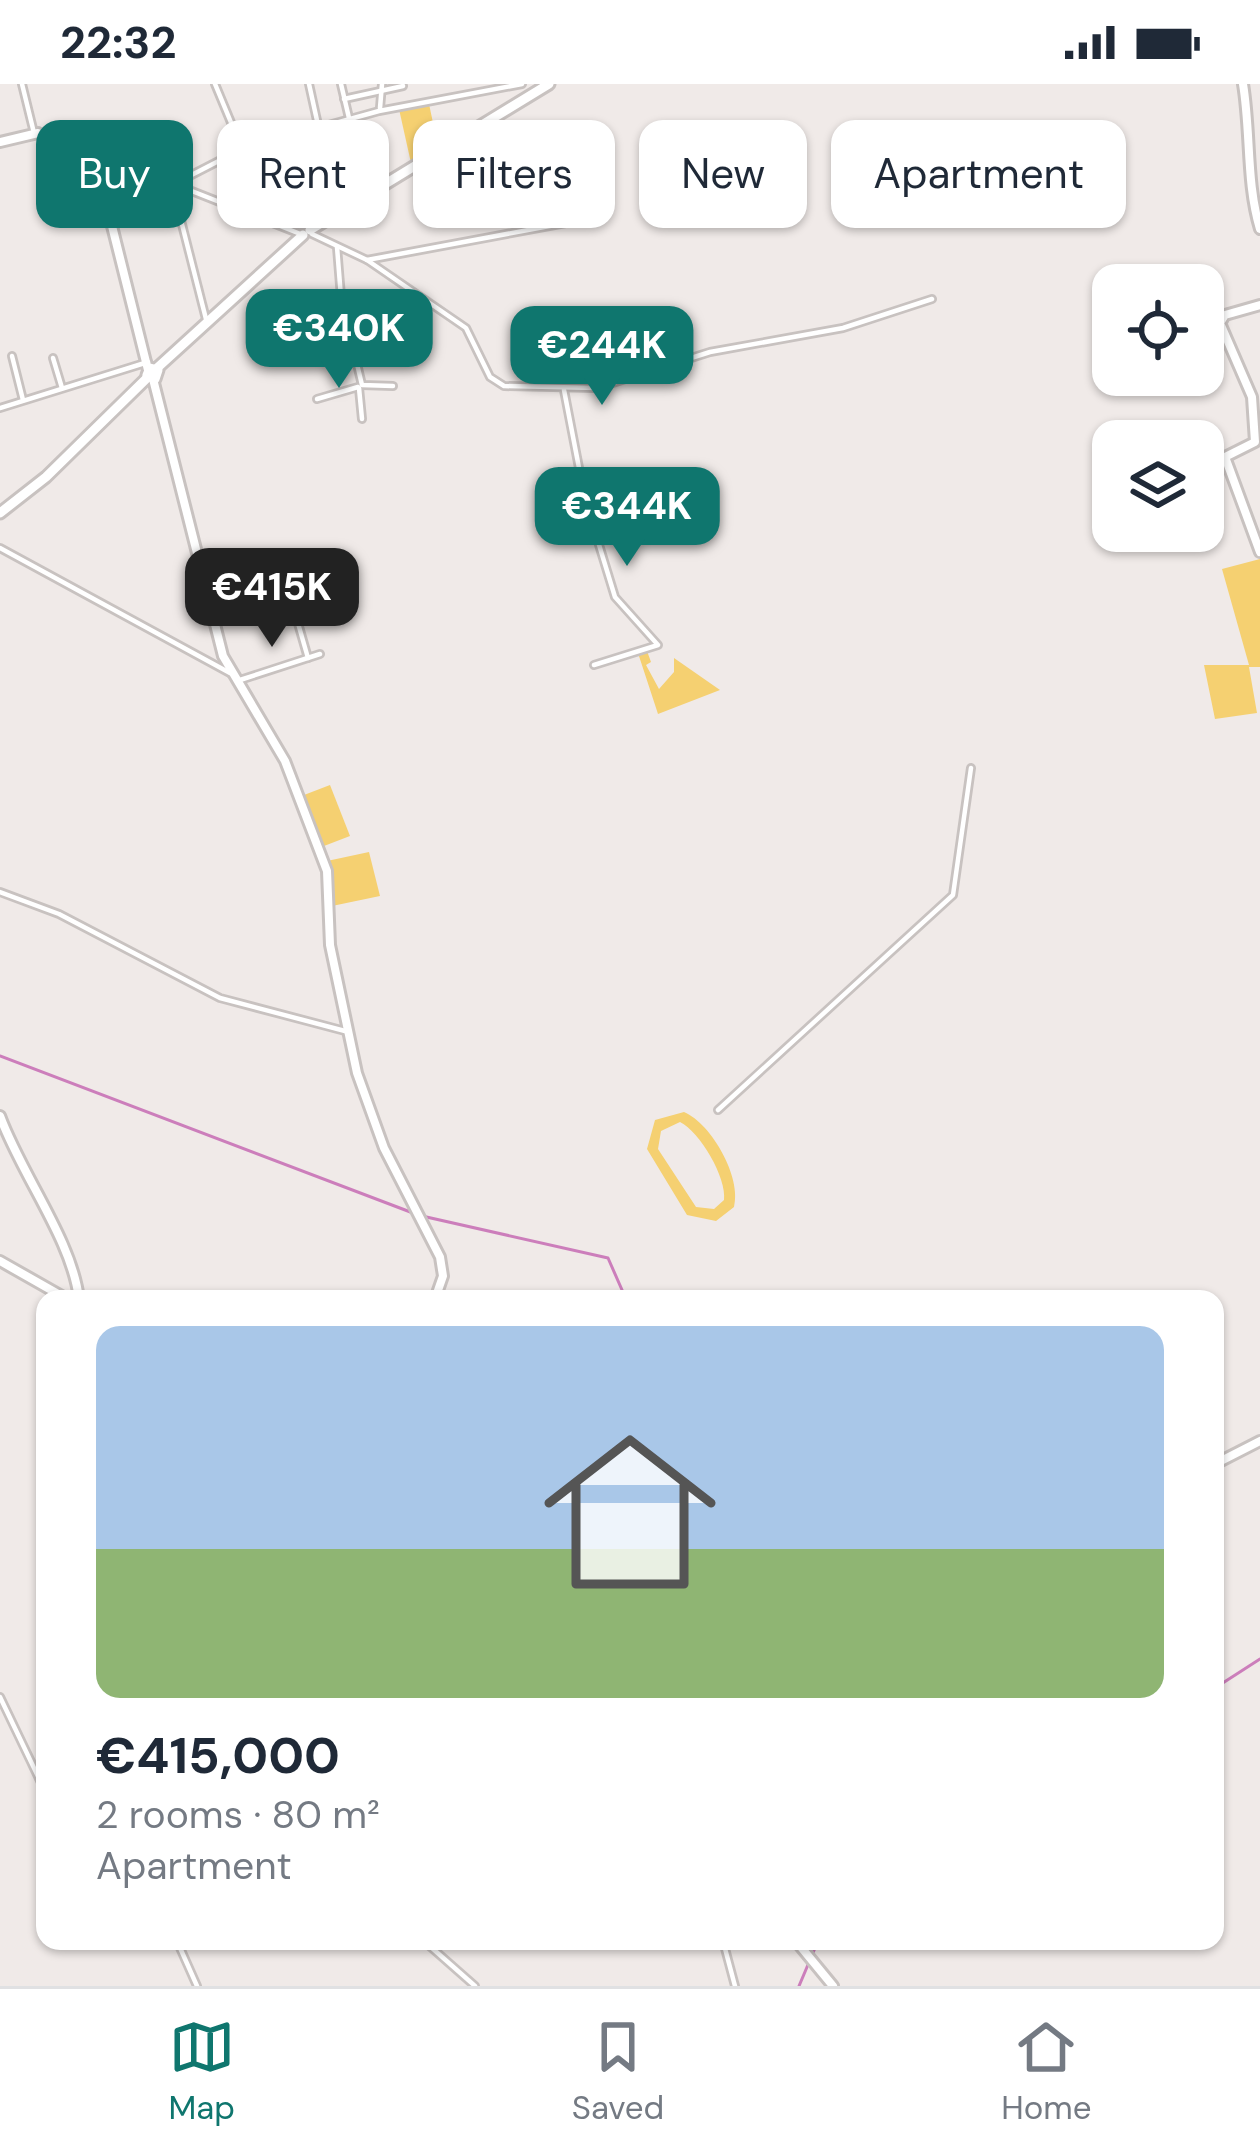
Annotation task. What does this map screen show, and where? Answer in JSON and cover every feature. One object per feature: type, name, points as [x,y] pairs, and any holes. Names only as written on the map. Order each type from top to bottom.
[{"type":"main road","points":[[0,513],[46,477],[151,369],[290,247],[547,84]]},
{"type":"main road","points":[[1244,84],[1252,138],[1252,199],[1260,229]]},
{"type":"main road","points":[[0,142],[34,133]]},
{"type":"main road","points":[[115,228],[195,559],[232,677],[294,782],[327,871],[330,946],[345,1031],[383,1148],[442,1268],[437,1290]]},
{"type":"main road","points":[[1260,304],[1231,312],[1220,323],[1257,419],[1255,442],[1225,458],[1260,552]]},
{"type":"main road","points":[[0,1116],[74,1290]]},
{"type":"main road","points":[[0,1261],[65,1290]]},
{"type":"main road","points":[[1224,1459],[1260,1441]]},
{"type":"main road","points":[[803,1950],[833,1986]]},
{"type":"street","points":[[22,84],[34,133]]},
{"type":"street","points":[[215,84],[230,120]]},
{"type":"street","points":[[309,84],[317,120]]},
{"type":"street","points":[[341,84],[349,118]]},
{"type":"street","points":[[341,120],[522,84]]},
{"type":"street","points":[[344,99],[403,86]]},
{"type":"street","points":[[379,111],[382,87]]},
{"type":"street","points":[[193,191],[310,233],[367,260],[466,328],[497,383],[564,390],[613,385],[710,352],[843,328],[932,299]]},
{"type":"street","points":[[184,228],[206,320]]},
{"type":"street","points":[[367,260],[529,228]]},
{"type":"street","points":[[337,247],[362,419]]},
{"type":"street","points":[[12,356],[23,400]]},
{"type":"street","points":[[53,358],[62,388]]},
{"type":"street","points":[[0,408],[62,388],[151,369]]},
{"type":"street","points":[[317,399],[360,386],[393,386]]},
{"type":"street","points":[[564,390],[585,499],[615,597],[658,645],[594,665]]},
{"type":"street","points":[[0,548],[232,677],[320,654]]},
{"type":"street","points":[[287,585],[308,658]]},
{"type":"street","points":[[718,1110],[953,896],[971,768]]},
{"type":"street","points":[[0,892],[59,914],[220,998],[345,1031]]},
{"type":"street","points":[[0,1697],[36,1772]]},
{"type":"street","points":[[181,1950],[196,1986]]},
{"type":"street","points":[[434,1950],[475,1986]]},
{"type":"street","points":[[725,1950],[735,1986]]},
{"type":"shaded area","points":[[429,104],[432,120],[413,120],[411,163],[399,109]]},
{"type":"shaded area","points":[[1260,559],[1260,667],[1249,667],[1257,713],[1215,719],[1204,665],[1249,665],[1222,569]]},
{"type":"shaded area","points":[[647,651],[651,662],[646,665],[659,689],[674,672],[674,658],[720,690],[658,714],[638,653]]},
{"type":"shaded area","points":[[330,785],[350,836],[324,846],[304,795]]},
{"type":"shaded area","points":[[369,852],[380,896],[332,906],[327,861]]},
{"type":"shaded area","points":[[684,1112],[705,1128],[722,1153],[734,1182],[734,1207],[716,1221],[687,1215],[647,1149],[655,1120]],"holes":[[[680,1122],[704,1145],[721,1180],[724,1200],[714,1209],[696,1207],[658,1149],[661,1131]]]},
{"type":"waterway","points":[[0,1056],[413,1213]]},
{"type":"waterway","points":[[422,1216],[608,1258],[622,1290]]},
{"type":"waterway","points":[[1224,1682],[1260,1659]]},
{"type":"waterway","points":[[799,1986],[814,1950]]}]
